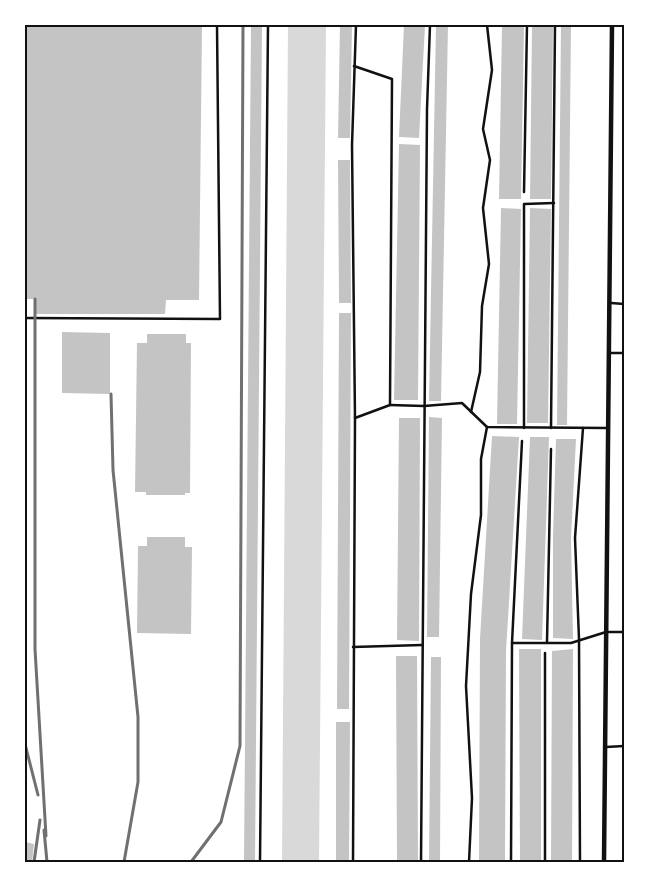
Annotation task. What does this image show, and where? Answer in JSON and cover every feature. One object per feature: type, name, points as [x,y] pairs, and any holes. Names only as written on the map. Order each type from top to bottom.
[{"type":"street","points":[[604,862],[612,25]]},
{"type":"lane","points":[[25,318],[220,320],[217,25]]},
{"type":"lane","points":[[260,862],[268,25]]},
{"type":"lane","points":[[353,862],[355,418],[352,145],[356,25]]},
{"type":"lane","points":[[421,862],[427,109],[430,25]]},
{"type":"lane","points":[[471,412],[480,372],[482,306],[489,264],[483,208],[490,160],[483,129],[492,70],[487,25]]},
{"type":"lane","points":[[524,192],[527,25]]},
{"type":"lane","points":[[552,428],[555,25]]},
{"type":"lane","points":[[354,66],[392,79],[390,405]]},
{"type":"lane","points":[[524,428],[524,204],[554,203]]},
{"type":"lane","points":[[610,303],[624,304]]},
{"type":"lane","points":[[609,353],[624,353]]},
{"type":"lane","points":[[355,418],[390,405],[424,406],[462,403],[487,427],[608,428]]},
{"type":"lane","points":[[469,862],[472,798],[466,686],[471,594],[481,515],[481,459],[487,427]]},
{"type":"lane","points":[[580,862],[579,639],[576,538],[583,428]]},
{"type":"lane","points":[[511,862],[512,643],[522,440]]},
{"type":"lane","points":[[546,643],[551,449]]},
{"type":"lane","points":[[512,643],[570,643],[606,632],[624,632]]},
{"type":"lane","points":[[353,647],[422,645]]},
{"type":"lane","points":[[545,654],[545,862]]},
{"type":"lane","points":[[605,747],[624,746]]},
{"type":"shaded area","points":[[288,25],[326,25],[319,862],[282,862]]},
{"type":"building","points":[[25,25],[202,25],[199,300],[166,300],[165,314],[34,314],[35,299],[25,299]]},
{"type":"building","points":[[251,25],[262,25],[255,862],[244,862]]},
{"type":"building","points":[[340,25],[352,25],[350,138],[338,138]]},
{"type":"building","points":[[404,25],[425,25],[419,138],[399,137]]},
{"type":"building","points":[[436,25],[448,25],[441,401],[429,401]]},
{"type":"building","points":[[502,25],[524,25],[521,199],[499,199]]},
{"type":"building","points":[[532,25],[553,25],[551,199],[530,199]]},
{"type":"building","points":[[561,25],[571,25],[567,425],[557,425]]},
{"type":"building","points":[[399,144],[420,145],[418,400],[394,400]]},
{"type":"building","points":[[338,160],[350,160],[351,303],[339,303]]},
{"type":"building","points":[[501,208],[521,209],[517,424],[497,424]]},
{"type":"building","points":[[530,208],[551,209],[548,423],[527,423]]},
{"type":"building","points":[[339,313],[351,313],[349,709],[337,709]]},
{"type":"building","points":[[62,332],[110,333],[110,394],[62,393]]},
{"type":"building","points":[[147,334],[186,334],[186,343],[191,343],[190,493],[185,493],[185,495],[146,495],[146,492],[135,492],[137,343],[147,343]]},
{"type":"building","points":[[429,417],[442,418],[439,637],[427,637]]},
{"type":"building","points":[[399,418],[420,418],[419,641],[397,640]]},
{"type":"building","points":[[492,436],[519,437],[506,651],[505,862],[479,862],[480,639]]},
{"type":"building","points":[[530,437],[549,437],[542,640],[522,639]]},
{"type":"building","points":[[556,439],[576,439],[571,538],[573,639],[553,638],[553,537]]},
{"type":"building","points":[[147,537],[185,537],[185,547],[192,547],[191,634],[137,633],[138,546],[147,546]]},
{"type":"building","points":[[519,649],[541,649],[541,862],[520,862]]},
{"type":"building","points":[[573,649],[572,862],[551,862],[552,651]]},
{"type":"building","points":[[396,656],[417,656],[418,862],[397,862]]},
{"type":"building","points":[[431,657],[441,657],[440,862],[429,862]]},
{"type":"building","points":[[336,722],[350,722],[349,862],[336,862]]},
{"type":"building","points":[[25,842],[34,844],[32,862],[25,862]]},
{"type":"railway","points":[[191,862],[221,822],[240,746],[243,25]]},
{"type":"railway","points":[[35,299],[35,649],[46,836]]},
{"type":"railway","points":[[111,394],[113,470],[138,717],[138,782],[124,862]]},
{"type":"railway","points":[[25,744],[38,795]]},
{"type":"railway","points":[[34,862],[40,820]]},
{"type":"railway","points":[[44,830],[47,862]]}]
